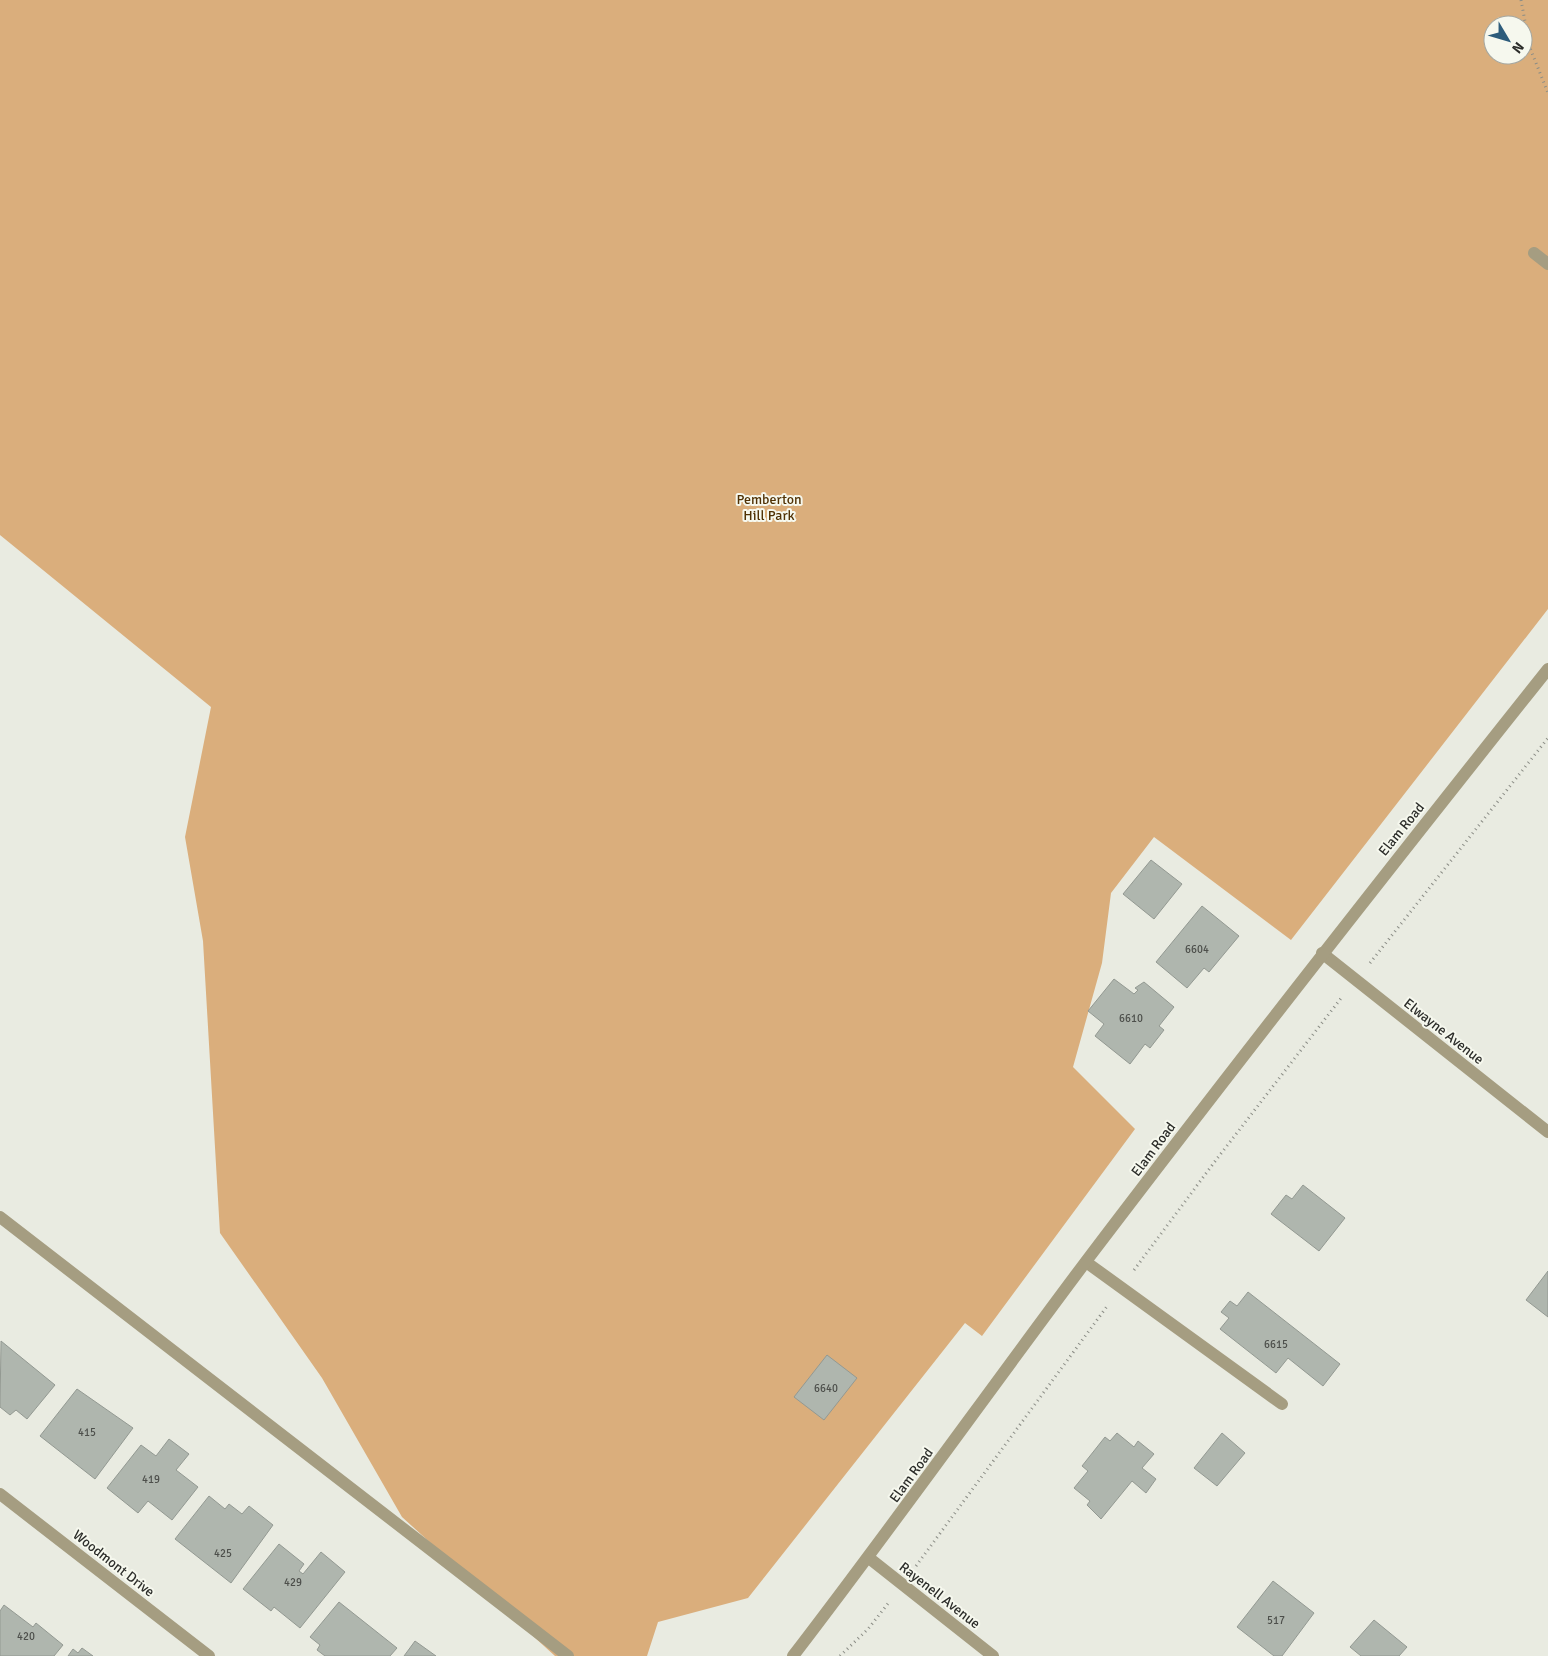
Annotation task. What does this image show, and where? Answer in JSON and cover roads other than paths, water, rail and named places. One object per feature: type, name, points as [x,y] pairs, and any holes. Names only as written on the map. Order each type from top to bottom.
[{"type":"street","points":[[1534,253],[1548,264]]},
{"type":"street","name":"Elam Road","points":[[793,1656],[869,1558],[1086,1262],[1322,953],[1548,669]]},
{"type":"street","name":"Elwayne Avenue","points":[[1322,953],[1548,1132]]},
{"type":"street","points":[[0,1217],[568,1656]]},
{"type":"street","points":[[1086,1262],[1282,1404]]},
{"type":"street","name":"Woodmont Drive","points":[[0,1494],[209,1656]]},
{"type":"street","name":"Rayenell Avenue","points":[[869,1558],[994,1656]]},
{"type":"park label","name":"Pemberton Hill Park","points":[[769,508]]}]
